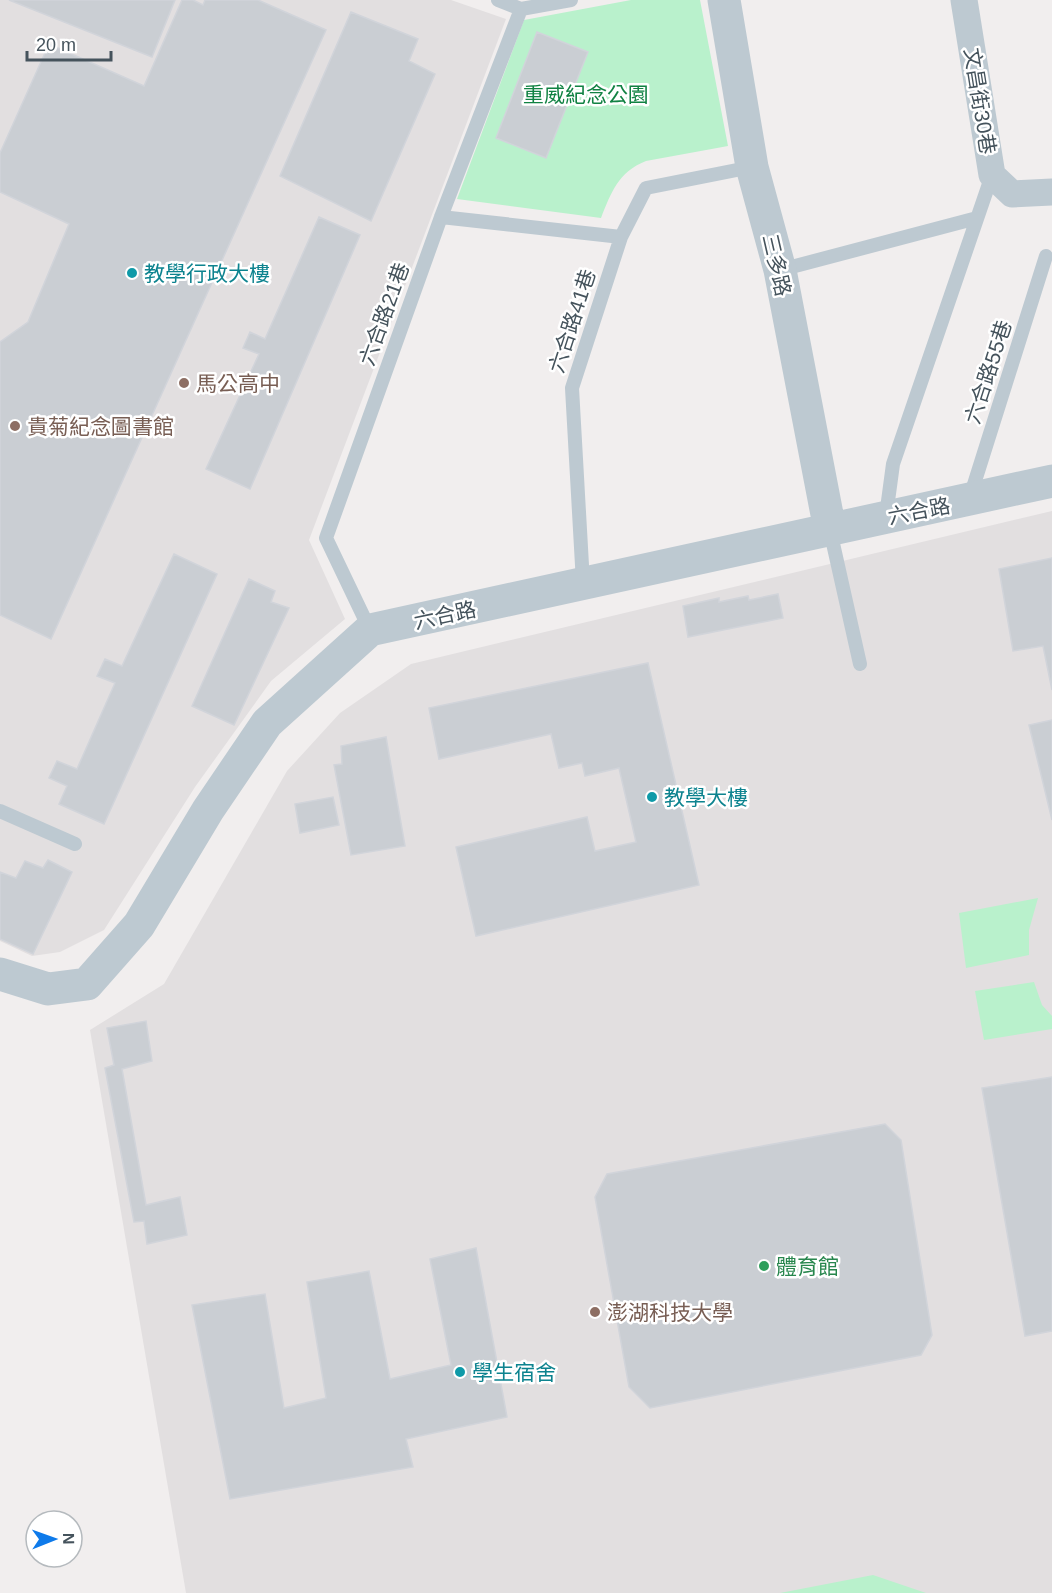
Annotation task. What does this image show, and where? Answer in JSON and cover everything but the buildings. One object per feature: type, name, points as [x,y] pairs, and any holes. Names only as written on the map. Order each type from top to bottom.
[{"type":"street","name":"三多路","points":[[724,0],[752,168],[780,270],[830,530]]},
{"type":"street","name":"文昌街30巷","points":[[964,0],[992,175],[1012,194],[1052,192]]},
{"type":"street","name":"六合路","points":[[0,974],[48,988],[87,984],[140,925],[208,810],[267,723],[370,630],[886,517],[969,501],[1052,481]]},
{"type":"lane","points":[[498,0],[521,9],[571,0]]},
{"type":"lane","name":"六合路21巷","points":[[370,630],[326,538],[441,217],[521,9]]},
{"type":"lane","name":"六合路41巷","points":[[583,583],[572,388],[621,237],[646,188],[752,168]]},
{"type":"lane","points":[[886,517],[893,464],[992,175]]},
{"type":"lane","points":[[441,217],[621,237]]},
{"type":"lane","points":[[780,270],[977,218]]},
{"type":"lane","name":"六合路55巷","points":[[969,501],[1046,256]]},
{"type":"lane","points":[[830,530],[860,664]]},
{"type":"lane","points":[[0,811],[75,844]]},
{"type":"shaded area","name":"馬公高中","points":[[0,0],[451,0],[506,19],[309,540],[345,619],[271,681],[195,787],[104,930],[60,952],[32,956],[0,941]]},
{"type":"shaded area","name":"澎湖科技大學","points":[[1052,511],[1052,1593],[186,1593],[90,1030],[164,984],[287,771],[340,713],[411,664]]},
{"type":"green space","name":"重威紀念公園","points":[[631,0],[700,0],[728,146],[646,161],[636,166],[617,184],[601,218],[457,199],[524,20]]},
{"type":"green space","points":[[1038,898],[1029,930],[1029,955],[966,968],[959,913]]},
{"type":"green space","points":[[1034,982],[1042,1005],[1052,1016],[1052,1029],[984,1040],[975,991]]},
{"type":"green space","points":[[873,1575],[926,1593],[780,1593]]},
{"type":"place","name":"教學行政大樓","points":[[132,273]]},
{"type":"place","name":"馬公高中","points":[[184,383]]},
{"type":"place","name":"貴菊紀念圖書館","points":[[15,426]]},
{"type":"place","name":"教學大樓","points":[[652,797]]},
{"type":"place","name":"體育館","points":[[764,1266]]},
{"type":"place","name":"澎湖科技大學","points":[[595,1312]]},
{"type":"place","name":"學生宿舍","points":[[460,1372]]}]
